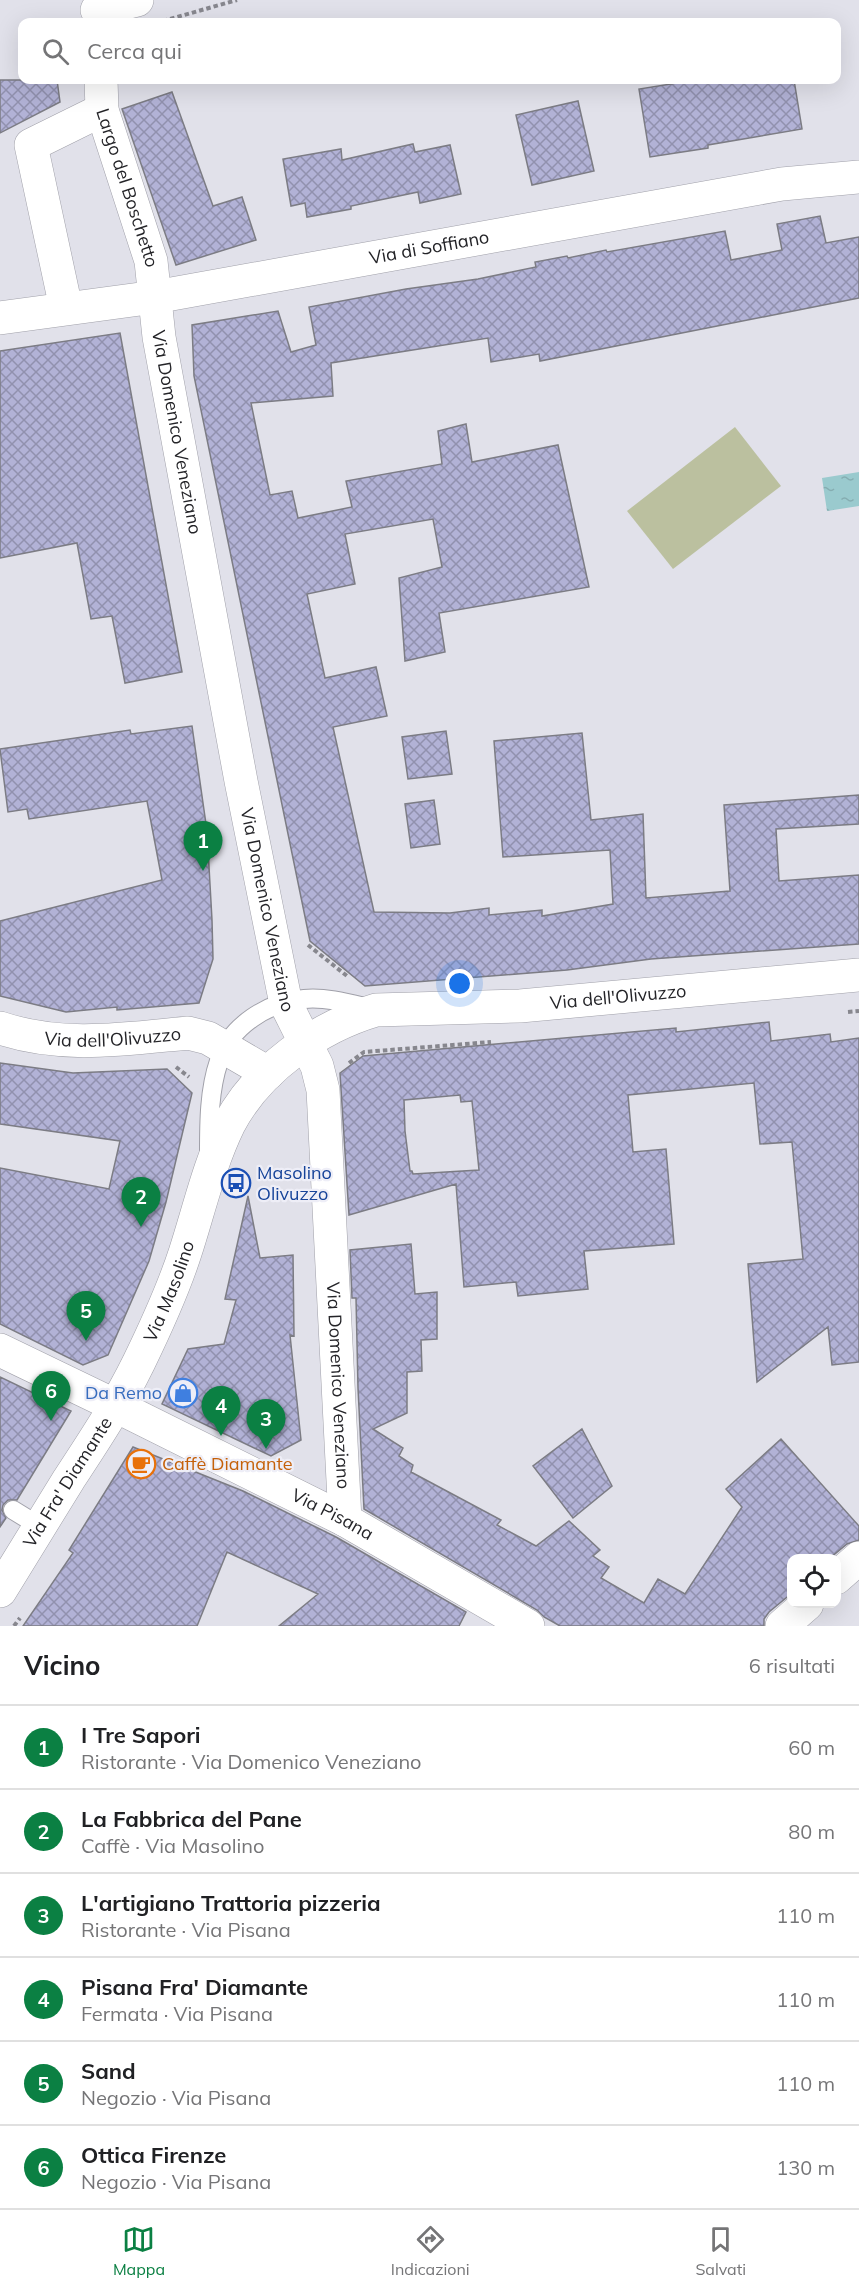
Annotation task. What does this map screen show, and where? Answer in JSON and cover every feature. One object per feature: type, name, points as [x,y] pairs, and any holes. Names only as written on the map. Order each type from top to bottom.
[{"type":"street","points":[[97,11],[137,0]]},
{"type":"street","name":"Largo del Boschetto","points":[[66,308],[31,145],[102,95],[151,261],[154,297]]},
{"type":"street","name":"Via di Soffiano","points":[[0,318],[154,297],[782,184],[859,177]]},
{"type":"street","name":"Via Domenico Veneziano","points":[[154,297],[159,337],[241,781],[286,1004],[316,1066],[323,1090],[345,1521]]},
{"type":"street","name":"Via dell'Olivuzzo","points":[[0,1028],[32,1037],[79,1042],[188,1033],[208,1038],[268,1073],[306,1043],[358,1015],[376,1010],[520,1006],[859,975]]},
{"type":"street","name":"Via Masolino","points":[[116,1406],[170,1293],[210,1173],[230,1123],[252,1091],[268,1073]]},
{"type":"street","name":"Via Pisana","points":[[0,1350],[345,1521],[528,1626]]},
{"type":"street","name":"Via Fra' Diamante","points":[[0,1591],[26,1518],[116,1406]]},
{"type":"street","points":[[841,1574],[859,1558]]},
{"type":"street","points":[[782,1626],[802,1608]]},
{"type":"lane","name":"Via dell'Olivuzzo","points":[[225,1047],[238,1029],[251,1019],[303,999],[318,999],[376,1010]]},
{"type":"lane","name":"Via Masolino","points":[[210,1173],[209,1125],[213,1087],[225,1047]]},
{"type":"path","points":[[171,18],[237,0]]},
{"type":"path","points":[[305,942],[348,977]]},
{"type":"path","points":[[171,1064],[190,1078]]},
{"type":"green space","points":[[735,427],[781,486],[673,569],[627,511]]},
{"type":"water","points":[[859,472],[859,506],[827,511],[822,478]]},
{"type":"building","points":[[0,80],[18,80],[18,84],[58,84],[60,102],[0,133]]},
{"type":"building","points":[[671,84],[795,84],[802,129],[650,157],[639,89]]},
{"type":"building","points":[[172,92],[213,206],[242,197],[256,240],[176,265],[122,109]]},
{"type":"building","points":[[578,101],[594,171],[532,185],[516,115]]},
{"type":"building","points":[[413,144],[415,152],[450,145],[461,194],[420,203],[418,192],[351,206],[351,209],[307,217],[305,203],[291,206],[283,159],[341,149],[342,160]]},
{"type":"building","points":[[820,216],[826,243],[859,237],[859,298],[540,361],[539,354],[491,362],[488,338],[331,363],[333,396],[251,403],[270,495],[292,491],[298,518],[352,507],[346,481],[442,464],[438,431],[466,424],[472,462],[558,445],[589,587],[439,613],[445,652],[405,661],[399,578],[442,567],[433,519],[345,534],[355,584],[307,594],[325,678],[376,667],[387,716],[333,727],[374,912],[450,913],[489,908],[489,915],[542,910],[542,916],[613,904],[610,850],[503,857],[494,741],[582,733],[591,820],[643,814],[646,898],[730,891],[724,805],[859,795],[859,824],[776,829],[779,881],[859,875],[859,944],[651,959],[567,970],[365,986],[310,941],[194,376],[192,325],[278,311],[291,352],[316,345],[309,307],[406,289],[478,279],[536,267],[535,262],[567,256],[568,258],[606,250],[607,252],[725,231],[731,260],[782,250],[777,224]]},
{"type":"building","points":[[120,333],[182,672],[125,683],[112,616],[91,619],[77,543],[0,558],[0,351]]},
{"type":"building","points":[[192,726],[207,831],[213,959],[199,1003],[66,1012],[0,996],[0,921],[162,880],[147,801],[29,819],[27,809],[8,812],[0,749],[130,730],[131,734]]},
{"type":"building","points":[[446,731],[452,774],[408,779],[402,737]]},
{"type":"building","points":[[434,800],[440,844],[411,848],[405,804]]},
{"type":"building","points":[[769,1022],[771,1041],[830,1034],[831,1042],[859,1038],[859,1362],[832,1365],[828,1327],[757,1382],[748,1264],[803,1259],[792,1142],[760,1144],[754,1083],[628,1095],[633,1152],[666,1149],[674,1244],[584,1251],[588,1289],[518,1296],[516,1282],[464,1287],[456,1184],[349,1215],[340,1073],[363,1056],[676,1028],[676,1032]],"holes":[[[460,1095],[461,1102],[472,1101],[479,1170],[413,1174],[410,1171],[405,1131],[404,1100]]]},
{"type":"building","points":[[0,1063],[73,1073],[167,1069],[192,1093],[166,1202],[149,1261],[108,1355],[83,1365],[0,1324],[0,1168],[109,1189],[120,1141],[0,1124]]},
{"type":"building","points":[[248,1196],[260,1258],[293,1255],[294,1336],[290,1335],[301,1440],[271,1456],[162,1404],[188,1349],[224,1344],[236,1300],[225,1299]]},
{"type":"building","points":[[411,1244],[415,1294],[437,1292],[437,1339],[421,1340],[422,1371],[407,1372],[407,1413],[373,1429],[403,1448],[399,1456],[413,1465],[411,1472],[501,1520],[497,1525],[536,1546],[569,1521],[600,1550],[593,1556],[609,1567],[601,1578],[644,1603],[658,1579],[685,1594],[742,1507],[726,1489],[781,1439],[859,1526],[859,1540],[847,1544],[835,1554],[787,1554],[787,1597],[769,1612],[764,1619],[764,1626],[560,1626],[544,1617],[537,1610],[364,1509],[356,1298],[352,1298],[350,1250]]},
{"type":"building","points":[[0,1377],[71,1411],[17,1500],[8,1500],[3,1505],[2,1510],[6,1518],[0,1527]]},
{"type":"building","points":[[582,1429],[612,1486],[573,1518],[533,1466]]},
{"type":"building","points":[[133,1447],[243,1491],[336,1537],[466,1612],[459,1626],[279,1626],[318,1594],[227,1552],[197,1626],[23,1626],[73,1553],[69,1550]]},
{"type":"place","name":"I Tre Sapori","points":[[203,871]]},
{"type":"place","name":"Masolino Olivuzzo","points":[[236,1183]]},
{"type":"place","name":"La Fabbrica del Pane","points":[[141,1227]]},
{"type":"place","name":"Sand","points":[[86,1341]]},
{"type":"place","name":"Da Remo","points":[[183,1393]]},
{"type":"place","name":"Ottica Firenze","points":[[51,1421]]},
{"type":"place","name":"Pisana Fra' Diamante","points":[[221,1436]]},
{"type":"place","name":"L'artigiano Trattoria pizzeria","points":[[266,1449]]},
{"type":"place","name":"Caffè Diamante","points":[[141,1464]]}]
